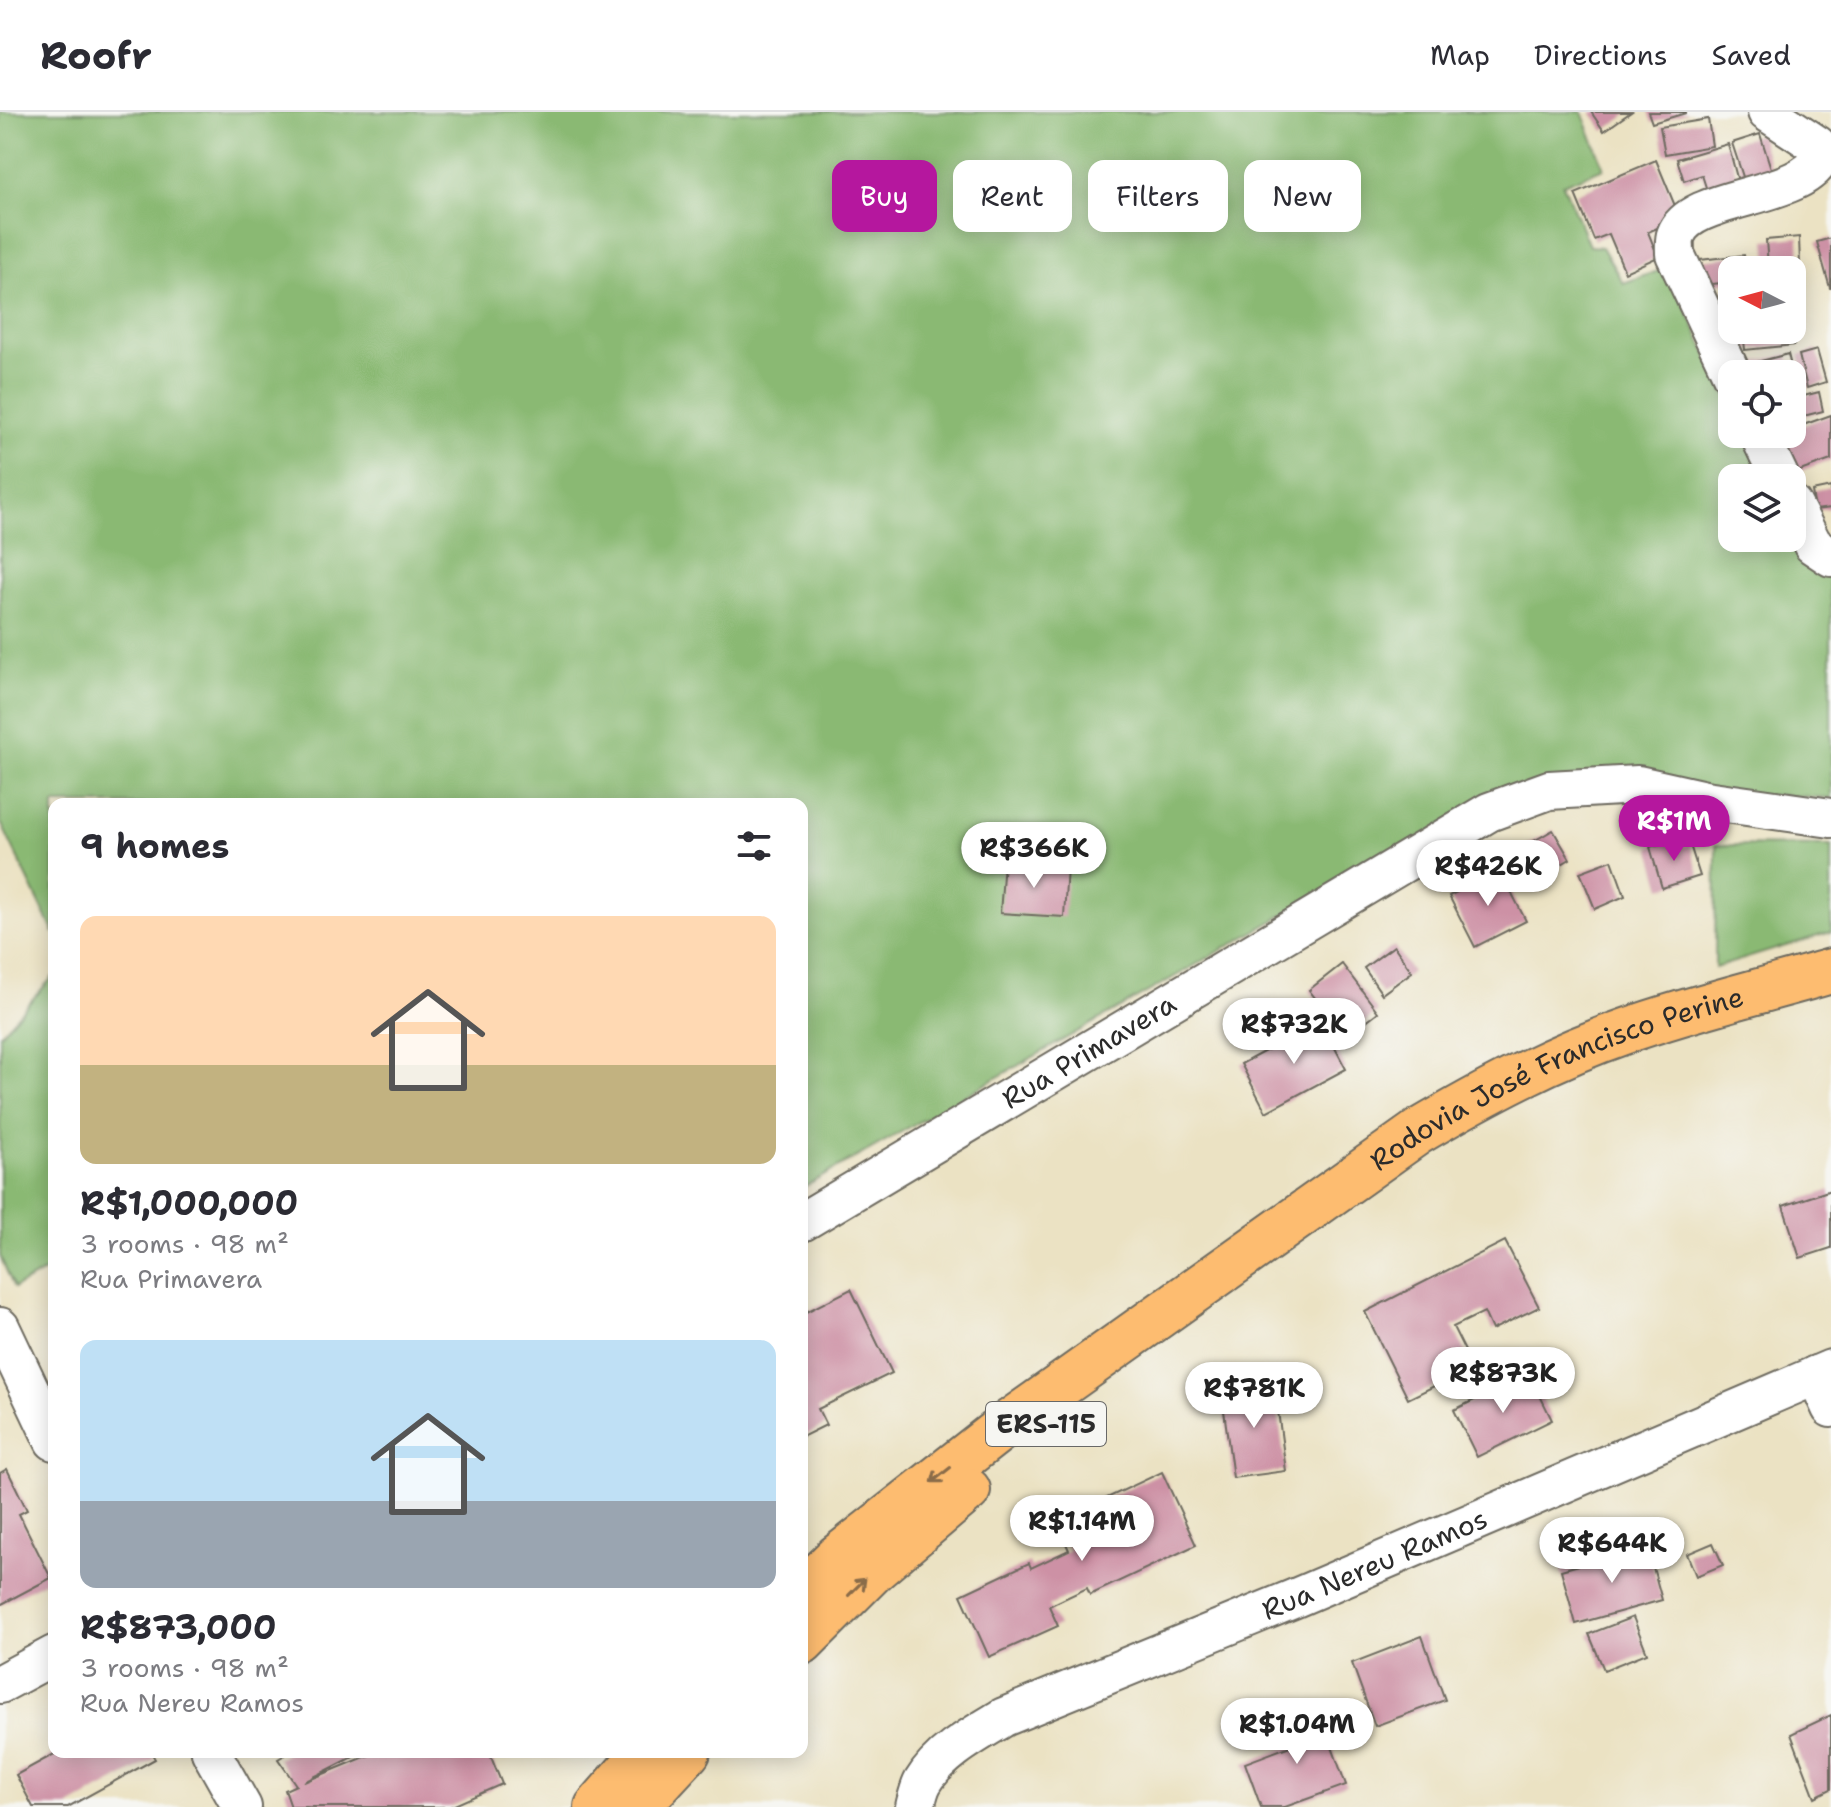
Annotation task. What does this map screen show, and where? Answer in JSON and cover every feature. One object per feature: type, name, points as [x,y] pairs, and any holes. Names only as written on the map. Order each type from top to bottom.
[{"type":"main road","name":"Rodovia José Francisco Perine","points":[[808,1585],[837,1557],[1004,1426],[1418,1132],[1471,1101],[1555,1060],[1627,1030],[1831,971]]},
{"type":"main road","name":"Rodovia José Francisco Perine","points":[[808,1636],[873,1571],[1004,1459],[1300,1217]]},
{"type":"main road","points":[[597,1807],[640,1758]]},
{"type":"main road","points":[[637,1807],[682,1758]]},
{"type":"street","points":[[1725,360],[1675,254],[1676,236],[1686,220],[1704,210],[1788,182],[1820,162],[1823,153],[1817,145],[1767,112]]},
{"type":"street","points":[[1806,531],[1813,545],[1831,557]]},
{"type":"street","name":"Rua Primavera","points":[[808,1218],[1489,812],[1549,790],[1638,785],[1705,800],[1831,818]]},
{"type":"street","points":[[0,1327],[48,1428]]},
{"type":"street","name":"Rua Nereu Ramos","points":[[915,1807],[923,1783],[936,1766],[1004,1717],[1826,1384]]},
{"type":"street","points":[[0,1684],[48,1658]]},
{"type":"street","points":[[214,1758],[242,1807]]},
{"type":"green space","points":[[0,112],[1582,112],[1604,168],[1563,184],[1589,246],[1602,247],[1623,283],[1667,268],[1718,377],[1718,448],[1751,448],[1759,464],[1718,464],[1718,552],[1799,552],[1829,577],[1831,798],[1777,795],[1481,803],[808,1185],[808,798],[48,798],[48,921],[0,821]]},
{"type":"green space","points":[[1716,845],[1831,846],[1831,932],[1715,968]]},
{"type":"green space","points":[[48,982],[48,1270],[14,1288],[0,1256],[0,1034]]},
{"type":"building","points":[[1591,112],[1631,112],[1604,131]]},
{"type":"building","points":[[1648,112],[1686,112],[1686,113],[1652,123]]},
{"type":"building","points":[[1708,119],[1712,146],[1665,154],[1660,127]]},
{"type":"building","points":[[1760,134],[1774,178],[1746,186],[1732,143]]},
{"type":"building","points":[[1728,144],[1740,189],[1710,200],[1702,175],[1684,181],[1677,159]]},
{"type":"building","points":[[1656,160],[1680,218],[1648,232],[1658,257],[1625,272],[1609,234],[1594,240],[1575,194]]},
{"type":"building","points":[[1799,237],[1800,256],[1767,256],[1766,240]]},
{"type":"building","points":[[1831,238],[1831,288],[1830,288],[1817,242]]},
{"type":"building","points":[[1718,258],[1718,283],[1702,285],[1700,260]]},
{"type":"building","points":[[1744,344],[1794,345],[1745,350]]},
{"type":"building","points":[[1817,350],[1826,382],[1807,388],[1806,360],[1800,360],[1799,355]]},
{"type":"building","points":[[1788,354],[1790,360],[1765,360]]},
{"type":"building","points":[[1819,392],[1823,411],[1806,415],[1806,395]]},
{"type":"building","points":[[1831,415],[1831,460],[1806,469],[1806,464],[1787,464],[1783,448],[1806,448],[1806,424]]},
{"type":"building","points":[[1831,487],[1831,508],[1815,510],[1812,491]]},
{"type":"building","points":[[1553,830],[1570,859],[1532,882],[1515,852]]},
{"type":"building","points":[[1680,838],[1683,847],[1690,845],[1700,876],[1662,888],[1650,847]]},
{"type":"building","points":[[1612,860],[1625,896],[1595,909],[1580,872]]},
{"type":"building","points":[[1004,862],[1067,867],[1064,917],[1000,913]]},
{"type":"building","points":[[1500,870],[1526,921],[1475,947],[1449,896]]},
{"type":"building","points":[[1394,946],[1412,972],[1382,994],[1364,968]]},
{"type":"building","points":[[1342,964],[1378,1012],[1345,1037],[1309,990]]},
{"type":"building","points":[[1321,1021],[1346,1069],[1266,1112],[1241,1064]]},
{"type":"building","points":[[1831,1190],[1831,1248],[1800,1258],[1783,1206]]},
{"type":"building","points":[[1505,1241],[1539,1307],[1492,1330],[1484,1312],[1453,1327],[1473,1367],[1408,1399],[1365,1312]]},
{"type":"building","points":[[851,1289],[892,1373],[818,1409],[826,1425],[808,1434],[808,1311]]},
{"type":"building","points":[[1529,1373],[1552,1420],[1477,1457],[1454,1410]]},
{"type":"building","points":[[1274,1381],[1286,1471],[1233,1478],[1221,1388]]},
{"type":"building","points":[[7,1469],[27,1510],[19,1514],[48,1572],[48,1580],[0,1605],[0,1473]]},
{"type":"building","points":[[1162,1472],[1196,1545],[1090,1595],[1087,1588],[1049,1606],[1058,1626],[989,1657],[961,1595],[1029,1563],[1031,1568],[1069,1550],[1056,1522]]},
{"type":"building","points":[[1713,1543],[1723,1565],[1696,1576],[1687,1554]]},
{"type":"building","points":[[1647,1546],[1662,1600],[1576,1624],[1561,1570]]},
{"type":"building","points":[[1633,1617],[1647,1653],[1604,1670],[1589,1634]]},
{"type":"building","points":[[1422,1636],[1445,1700],[1375,1726],[1352,1663]]},
{"type":"building","points":[[1318,1709],[1346,1785],[1285,1807],[1261,1807],[1245,1763],[1293,1745],[1284,1721]]},
{"type":"building","points":[[1831,1715],[1831,1789],[1815,1797],[1791,1734]]},
{"type":"building","points":[[48,1757],[155,1759],[68,1807],[33,1807],[16,1775]]},
{"type":"building","points":[[351,1758],[304,1782],[362,1758],[491,1758],[502,1784],[450,1807],[291,1807],[285,1790],[296,1785],[278,1759]]}]
